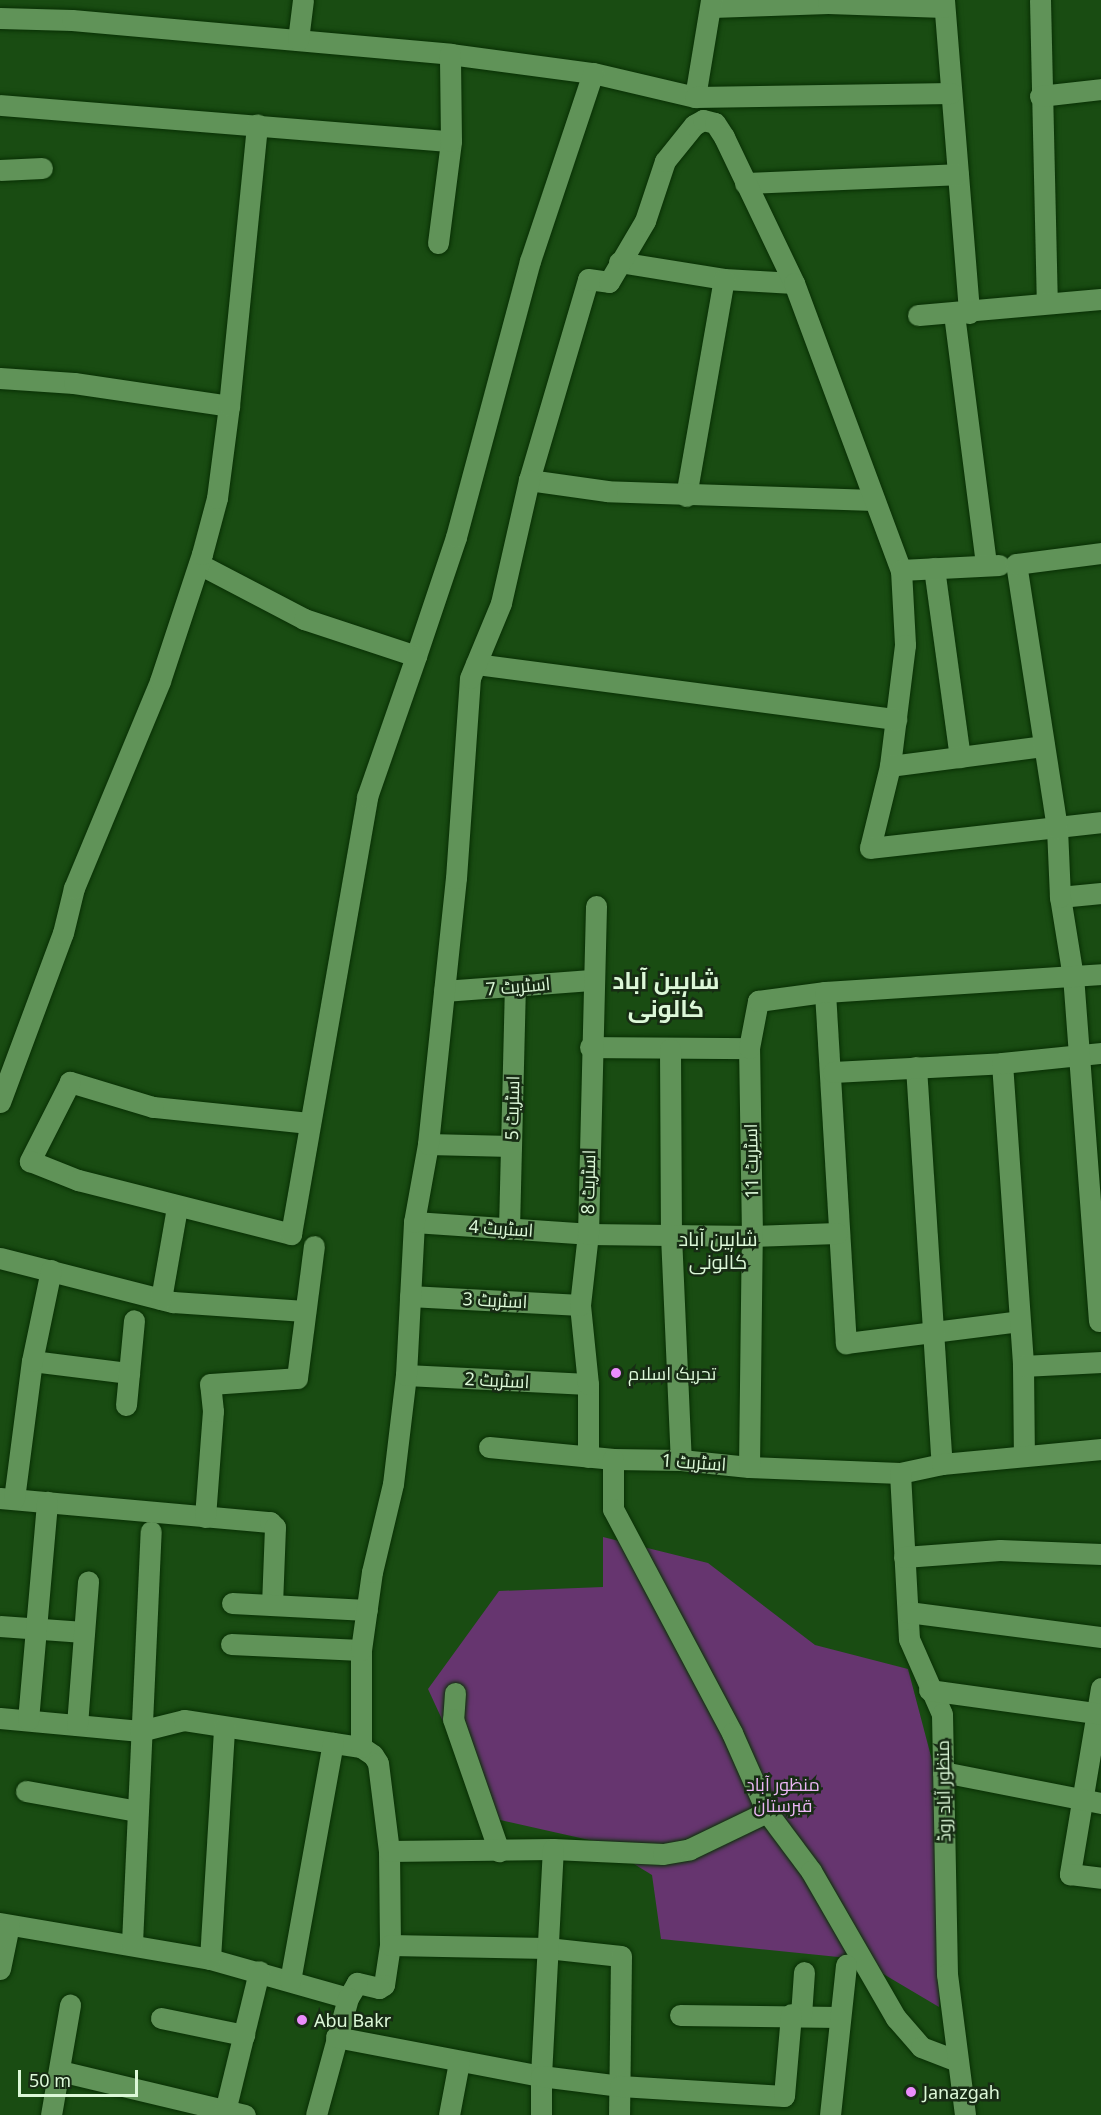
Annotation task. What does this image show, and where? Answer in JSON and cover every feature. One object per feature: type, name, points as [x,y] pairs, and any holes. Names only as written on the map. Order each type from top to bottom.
[{"type":"street","points":[[298,40],[305,13],[303,0]]},
{"type":"street","points":[[1040,0],[1040,96],[1047,303]]},
{"type":"street","points":[[695,97],[711,3],[828,1],[944,3],[958,174],[962,314],[986,565]]},
{"type":"street","points":[[0,18],[298,40],[450,54],[593,73],[695,97],[951,93]]},
{"type":"street","points":[[438,243],[451,141],[450,54]]},
{"type":"street","points":[[309,1123],[153,1107],[70,1082],[30,1161],[78,1180],[177,1208],[291,1234],[367,797],[456,537],[530,261],[593,73]]},
{"type":"street","points":[[1040,96],[1101,89]]},
{"type":"street","points":[[0,105],[451,141]]},
{"type":"street","points":[[362,1747],[361,1650],[372,1572],[393,1484],[406,1376],[414,1222],[428,1144],[444,992],[466,772],[470,678],[501,603],[529,480],[588,279],[609,282],[645,221],[665,161],[693,125],[703,120],[715,123],[794,283],[901,570],[905,645],[890,766],[870,848],[1101,822]]},
{"type":"street","points":[[0,1102],[5,1072],[63,933],[74,888],[160,681],[199,564],[217,498],[229,406],[257,124]]},
{"type":"street","points":[[0,170],[42,168]]},
{"type":"street","points":[[746,183],[958,174]]},
{"type":"street","points":[[620,262],[724,279],[794,283]]},
{"type":"street","points":[[686,496],[724,279]]},
{"type":"street","points":[[918,315],[962,314],[1047,303],[1101,299]]},
{"type":"street","points":[[0,378],[74,383],[229,406]]},
{"type":"street","points":[[529,480],[607,491],[686,496],[874,500]]},
{"type":"street","points":[[901,570],[1016,564],[1101,553]]},
{"type":"street","points":[[199,564],[304,619],[416,656]]},
{"type":"street","points":[[1016,564],[1057,828],[1060,897],[1073,977],[1080,1055],[1093,1128],[1099,1321]]},
{"type":"street","points":[[934,568],[960,757]]},
{"type":"street","points":[[476,664],[896,719]]},
{"type":"street","points":[[890,766],[1044,746]]},
{"type":"street","points":[[1060,897],[1101,893]]},
{"type":"street","name":"اسٹریٹ 8","points":[[588,1457],[588,1384],[580,1305],[588,1234],[591,980],[596,906]]},
{"type":"street","points":[[1019,1321],[846,1342],[837,1233],[833,1072],[825,992],[1101,974]]},
{"type":"street","name":"اسٹریٹ 7","points":[[444,992],[591,980]]},
{"type":"street","name":"اسٹریٹ 5","points":[[509,1228],[515,987]]},
{"type":"street","name":"اسٹریٹ 11","points":[[749,1467],[752,1236],[749,1048],[758,1001],[825,992]]},
{"type":"street","points":[[590,1047],[749,1048]]},
{"type":"street","points":[[670,1049],[671,1235],[681,1460]]},
{"type":"street","points":[[833,1072],[1002,1063],[1101,1053]]},
{"type":"street","points":[[1002,1063],[1023,1366],[1024,1455]]},
{"type":"street","points":[[916,1067],[942,1464]]},
{"type":"street","points":[[428,1144],[511,1146]]},
{"type":"street","points":[[161,1299],[177,1208]]},
{"type":"street","name":"اسٹریٹ 4","points":[[414,1222],[588,1234],[752,1236],[837,1233]]},
{"type":"street","points":[[205,1517],[213,1411],[210,1384],[297,1378],[314,1246]]},
{"type":"street","points":[[0,1258],[161,1299],[304,1311]]},
{"type":"street","points":[[51,1270],[7,1498],[274,1524],[272,1605]]},
{"type":"street","name":"اسٹریٹ 3","points":[[410,1296],[580,1305]]},
{"type":"street","points":[[126,1405],[135,1320]]},
{"type":"street","points":[[32,1361],[129,1373]]},
{"type":"street","points":[[1023,1366],[1101,1362]]},
{"type":"street","name":"اسٹریٹ 2","points":[[406,1376],[588,1384]]},
{"type":"street","name":"اسٹریٹ 1","points":[[489,1447],[613,1460],[681,1460],[749,1467],[900,1473],[942,1464],[1101,1449]]},
{"type":"street","points":[[613,1460],[613,1509],[732,1733],[767,1812],[811,1871],[896,2018],[921,2047],[955,2060]]},
{"type":"street","name":"منظور آباد روڈ","points":[[900,1473],[909,1640],[929,1690],[942,1714],[947,1974],[955,2060],[965,2115]]},
{"type":"street","points":[[28,1720],[47,1502]]},
{"type":"street","points":[[132,1943],[151,1531]]},
{"type":"street","points":[[904,1557],[1000,1550],[1101,1554]]},
{"type":"street","points":[[77,1725],[88,1581]]},
{"type":"street","points":[[232,1603],[367,1610]]},
{"type":"street","points":[[908,1612],[1101,1637]]},
{"type":"street","points":[[0,1626],[84,1632]]},
{"type":"street","points":[[231,1644],[361,1650]]},
{"type":"street","points":[[1101,1688],[1091,1801],[1070,1874],[1101,1878]]},
{"type":"street","points":[[929,1690],[1099,1714]]},
{"type":"street","points":[[454,1693],[453,1719],[499,1851]]},
{"type":"street","points":[[0,1718],[140,1731],[184,1720],[362,1747],[378,1763],[389,1851],[390,1945],[384,1985],[379,1988],[357,1983],[348,1998],[315,2115]]},
{"type":"street","points":[[210,1959],[224,1726]]},
{"type":"street","points":[[290,1981],[333,1743]]},
{"type":"street","points":[[943,1772],[1091,1801]]},
{"type":"street","points":[[26,1791],[137,1811]]},
{"type":"street","points":[[389,1851],[553,1849],[663,1854],[690,1849],[767,1812]]},
{"type":"street","points":[[541,2115],[553,1849]]},
{"type":"street","points":[[0,1969],[4,1924],[132,1943],[210,1959],[348,1998]]},
{"type":"street","points":[[390,1945],[547,1948],[621,1956],[619,2115]]},
{"type":"street","points":[[830,2115],[846,1965]]},
{"type":"street","points":[[60,2072],[235,2113],[244,2035],[259,1971]]},
{"type":"street","points":[[336,2037],[541,2076],[783,2106],[804,1972]]},
{"type":"street","points":[[51,2115],[70,2005]]},
{"type":"street","points":[[680,2015],[796,2015],[839,2018]]},
{"type":"street","points":[[161,2018],[244,2035]]},
{"type":"street","points":[[449,2115],[459,2062]]},
{"type":"green space","name":"منظور آباد قبرستان","points":[[603,1537],[708,1563],[815,1645],[908,1669],[952,1836],[939,2007],[858,1959],[661,1939],[652,1875],[598,1842],[487,1817],[428,1689],[499,1591],[603,1587]]},
{"type":"place","name":"تحریک اسلام","points":[[616,1373]]},
{"type":"place","name":"Abu Bakr","points":[[302,2020]]},
{"type":"place","name":"Janazgah","points":[[911,2092]]},
{"type":"district","name":"شاہین آباد کالونی","points":[[666,994]]},
{"type":"district","name":"شاہین آباد کالونی","points":[[718,1250]]}]
